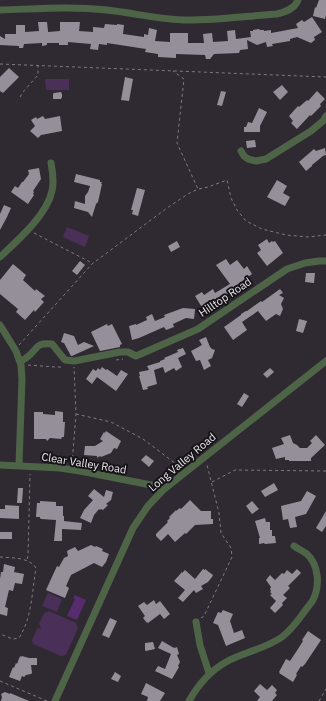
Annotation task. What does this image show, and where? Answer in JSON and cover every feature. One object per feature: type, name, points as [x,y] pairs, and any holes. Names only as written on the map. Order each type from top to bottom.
[{"type":"street","points":[[0,10],[68,7],[107,10],[168,19],[187,20],[276,14],[287,11],[297,2]]},
{"type":"street","points":[[241,151],[248,159],[256,161],[266,159],[310,131],[323,121],[326,116]]},
{"type":"street","points":[[0,257],[28,230],[46,205],[52,193],[52,163]]},
{"type":"street","name":"Hilltop Road","points":[[20,361],[44,343],[52,344],[66,360],[74,361],[120,352],[128,352],[136,356],[198,329],[287,269],[305,263],[320,260],[326,261]]},
{"type":"street","points":[[0,325],[16,351],[20,361],[22,379],[19,465]]},
{"type":"street","name":"Long Valley Road","points":[[55,701],[133,528],[148,506],[163,490],[326,361]]},
{"type":"street","name":"Clear Valley Road","points":[[0,464],[60,468],[80,471],[156,486],[163,490]]},
{"type":"street","points":[[189,701],[209,673],[227,661],[265,646],[282,637],[294,626],[313,600],[317,587],[317,575],[314,564],[307,555],[294,546]]},
{"type":"street","points":[[196,622],[200,645],[209,673]]},
{"type":"path","points":[[0,64],[326,77]]},
{"type":"path","points":[[20,97],[22,92],[38,76],[38,66]]},
{"type":"path","points":[[173,71],[184,79],[177,143],[198,189]]},
{"type":"path","points":[[19,345],[92,264],[167,208],[198,189],[227,180],[231,198],[237,210],[246,221],[262,229],[286,236],[308,237],[326,235]]},
{"type":"path","points":[[28,230],[92,264]]},
{"type":"path","points":[[72,464],[76,414],[74,367]]},
{"type":"path","points":[[76,414],[112,422],[143,439],[182,468],[186,473]]},
{"type":"path","points":[[196,622],[204,616],[232,557],[231,548],[221,533],[219,513],[207,465]]},
{"type":"path","points":[[26,560],[28,556],[30,466]]},
{"type":"path","points":[[211,482],[235,470],[326,472]]},
{"type":"path","points":[[0,557],[26,560],[33,564],[36,568],[30,609],[25,629],[19,638],[13,639],[0,634]]},
{"type":"path","points":[[0,681],[47,701]]},
{"type":"path","points":[[319,701],[326,689]]},
{"type":"shaded area","points":[[45,79],[69,79],[69,90],[46,90]]},
{"type":"shaded area","points":[[67,227],[89,236],[85,247],[63,237]]},
{"type":"shaded area","points":[[48,593],[62,599],[57,612],[42,606]]},
{"type":"shaded area","points":[[75,595],[86,600],[77,620],[67,616],[75,599],[73,598]]},
{"type":"shaded area","points":[[49,611],[76,623],[78,628],[66,655],[61,656],[33,644],[32,640],[37,629],[41,628],[39,624],[44,613]]},
{"type":"building","points":[[319,0],[326,0],[325,19],[313,16],[315,7],[316,8]]},
{"type":"building","points":[[312,17],[322,32],[314,37],[315,40],[311,43],[297,37],[290,39],[290,41],[272,44],[273,46],[267,47],[266,42],[257,45],[247,40],[248,49],[240,50],[239,53],[214,54],[210,59],[206,59],[205,55],[176,54],[176,58],[158,57],[158,54],[145,52],[146,49],[107,43],[107,45],[99,44],[98,50],[90,49],[91,44],[68,42],[68,45],[59,45],[59,43],[47,43],[47,45],[42,46],[42,43],[24,44],[23,48],[19,48],[19,46],[0,45],[0,36],[5,39],[5,34],[16,34],[16,25],[25,25],[25,32],[39,31],[38,22],[47,22],[48,32],[60,31],[60,22],[80,22],[79,31],[93,32],[93,27],[104,28],[105,24],[117,24],[124,25],[123,34],[144,37],[144,34],[148,35],[149,28],[157,30],[155,41],[170,42],[170,33],[188,33],[188,43],[204,43],[203,34],[212,33],[213,42],[228,41],[227,31],[235,30],[236,39],[251,37],[250,31],[253,30],[271,30],[271,33],[298,28],[296,24],[302,20],[304,22]]},
{"type":"building","points":[[9,68],[19,77],[3,93],[0,91],[0,77]]},
{"type":"building","points":[[125,77],[133,79],[129,101],[121,100]]},
{"type":"building","points":[[282,85],[288,92],[280,100],[273,92]]},
{"type":"building","points":[[221,91],[226,92],[222,106],[217,105]]},
{"type":"building","points":[[317,91],[325,99],[320,104],[321,106],[297,129],[291,123],[293,121],[289,116],[298,106],[299,107],[307,100],[308,101]]},
{"type":"building","points":[[61,92],[61,99],[53,99],[54,93]]},
{"type":"building","points":[[259,108],[267,112],[260,126],[260,132],[244,132],[244,127],[246,127],[248,122],[252,123]]},
{"type":"building","points":[[43,116],[45,119],[60,116],[62,131],[41,135],[38,138],[30,131],[35,126],[31,120],[36,117],[37,119]]},
{"type":"building","points":[[255,140],[256,147],[247,148],[246,141]]},
{"type":"building","points":[[325,148],[326,155],[306,171],[299,162],[314,149],[316,151]]},
{"type":"building","points":[[39,168],[41,179],[33,191],[34,195],[28,204],[11,192],[15,186],[18,188],[23,182],[29,174],[28,170]]},
{"type":"building","points":[[76,174],[100,180],[100,182],[102,182],[98,202],[92,217],[88,212],[74,208],[75,201],[85,204],[85,196],[90,186],[74,182]]},
{"type":"building","points":[[277,180],[287,186],[283,193],[290,197],[285,206],[267,197]]},
{"type":"building","points":[[137,188],[145,190],[138,216],[132,214],[133,210],[131,210]]},
{"type":"building","points":[[4,205],[11,208],[0,230],[0,214]]},
{"type":"building","points":[[267,239],[269,243],[275,241],[283,253],[267,266],[257,253],[261,250],[258,245]]},
{"type":"building","points":[[177,241],[180,247],[171,252],[168,246]]},
{"type":"building","points":[[226,259],[230,265],[237,260],[244,269],[247,266],[252,274],[227,292],[228,294],[222,297],[221,296],[203,309],[195,296],[202,292],[204,295],[213,289],[215,293],[230,284],[216,265]]},
{"type":"building","points":[[80,261],[85,265],[77,275],[72,271]]},
{"type":"building","points":[[13,264],[26,275],[23,280],[35,291],[36,289],[45,296],[41,299],[44,302],[25,320],[16,312],[18,309],[0,294],[0,280]]},
{"type":"building","points":[[306,273],[315,273],[314,283],[305,282]]},
{"type":"building","points":[[280,289],[283,293],[279,295],[284,298],[281,304],[283,309],[280,316],[276,314],[266,321],[258,311],[242,322],[247,330],[233,340],[224,327],[241,314],[261,301],[262,302]]},
{"type":"building","points":[[183,308],[195,309],[194,319],[186,318],[173,324],[174,327],[166,330],[164,327],[132,340],[129,326],[136,325],[147,320],[146,317],[152,314],[155,321],[165,317],[164,315]]},
{"type":"building","points":[[299,319],[307,321],[303,333],[296,331]]},
{"type":"building","points":[[107,324],[108,326],[112,324],[122,344],[120,347],[100,351],[91,332]]},
{"type":"building","points":[[64,333],[74,336],[78,345],[84,342],[94,346],[71,356],[64,343],[61,342]]},
{"type":"building","points":[[206,337],[210,347],[215,350],[212,358],[208,360],[211,366],[204,370],[200,360],[196,361],[191,351],[202,345],[199,340]]},
{"type":"building","points":[[183,348],[186,354],[178,358],[182,367],[176,371],[174,368],[165,373],[163,367],[154,370],[157,384],[143,390],[139,372],[149,370],[147,366],[160,362],[165,359],[164,358],[178,352],[177,350]]},
{"type":"building","points":[[102,367],[117,376],[121,370],[128,374],[116,391],[97,377],[92,384],[86,379],[93,369],[96,371],[98,368],[100,370]]},
{"type":"building","points":[[270,368],[274,372],[267,378],[263,374]]},
{"type":"building","points":[[244,393],[249,396],[242,407],[237,404]]},
{"type":"building","points":[[55,411],[63,412],[63,422],[65,422],[64,437],[61,439],[50,438],[47,441],[46,439],[34,439],[34,412],[43,412],[43,414],[55,415]]},
{"type":"building","points":[[106,431],[121,441],[117,449],[114,448],[111,453],[97,458],[97,456],[84,455],[85,446],[95,446],[103,441],[100,439]]},
{"type":"building","points":[[290,435],[293,443],[300,448],[307,448],[312,443],[310,441],[316,435],[325,445],[311,458],[311,461],[289,461],[285,460],[285,457],[276,459],[272,448],[284,444],[281,438]]},
{"type":"building","points":[[146,455],[154,461],[149,467],[141,460]]},
{"type":"building","points":[[274,483],[278,490],[265,497],[261,491]]},
{"type":"building","points":[[18,488],[23,488],[22,503],[17,503]]},
{"type":"building","points":[[94,489],[104,497],[106,490],[113,492],[111,500],[106,504],[108,505],[103,510],[99,509],[94,515],[91,523],[80,518],[84,510],[93,500],[88,496]]},
{"type":"building","points":[[307,491],[316,496],[306,514],[295,517],[297,527],[290,528],[288,519],[283,520],[281,506],[301,501]]},
{"type":"building","points":[[190,500],[201,511],[211,511],[211,519],[213,519],[213,524],[195,525],[175,542],[168,534],[161,541],[156,534],[168,522],[169,517],[176,510],[181,509]]},
{"type":"building","points":[[40,501],[56,502],[56,506],[63,506],[64,521],[82,523],[81,530],[62,529],[62,541],[54,541],[56,520],[41,519],[40,517],[36,517],[37,503],[40,503]]},
{"type":"building","points":[[252,501],[259,509],[252,514],[246,506]]},
{"type":"building","points":[[5,505],[19,506],[19,519],[0,518],[0,509],[5,509]]},
{"type":"building","points":[[326,511],[326,526],[322,532],[316,528]]},
{"type":"building","points":[[265,518],[266,522],[270,522],[270,530],[272,530],[272,536],[275,536],[276,543],[259,544],[260,538],[255,521]]},
{"type":"building","points":[[0,532],[12,532],[12,539],[0,539]]},
{"type":"building","points":[[91,545],[103,549],[102,551],[109,554],[102,567],[94,563],[71,575],[66,586],[69,588],[65,598],[46,590],[57,566],[59,567],[64,558],[68,556],[67,551],[75,547],[78,551]]},
{"type":"building","points":[[4,564],[15,567],[14,572],[24,574],[22,584],[15,583],[13,591],[9,590],[5,607],[8,608],[7,616],[0,614],[0,579]]},
{"type":"building","points":[[203,569],[213,575],[212,577],[208,582],[201,586],[203,589],[196,593],[194,590],[183,602],[178,598],[185,590],[174,581],[185,570],[195,579]]},
{"type":"building","points":[[297,569],[301,573],[288,586],[290,588],[283,595],[287,598],[282,603],[283,605],[275,613],[270,608],[276,601],[270,595],[272,594],[270,592],[271,587],[266,580],[270,575],[275,580],[287,570],[292,574]]},
{"type":"building","points":[[154,600],[156,604],[160,601],[170,614],[164,619],[160,614],[147,623],[143,618],[145,616],[138,606],[144,602],[147,605]]},
{"type":"building","points":[[223,610],[233,614],[230,621],[234,633],[242,630],[245,638],[226,646],[218,625],[213,623],[218,612],[221,613]]},
{"type":"building","points":[[110,618],[117,621],[109,638],[102,635]]},
{"type":"building","points":[[308,631],[321,640],[305,664],[302,667],[301,666],[293,682],[279,672],[286,659],[290,661]]},
{"type":"building","points":[[162,641],[174,648],[177,647],[179,654],[177,655],[180,662],[179,667],[172,679],[155,671],[158,666],[165,669],[171,654],[158,648]]},
{"type":"building","points":[[153,642],[155,649],[146,651],[145,643]]},
{"type":"building","points":[[20,656],[37,658],[37,665],[31,665],[32,673],[24,677],[22,676],[20,681],[9,677]]},
{"type":"building","points":[[115,672],[121,676],[118,682],[111,679]]},
{"type":"building","points":[[146,683],[165,693],[160,701],[147,701],[148,697],[141,694]]},
{"type":"building","points":[[260,684],[267,690],[272,685],[277,690],[275,693],[277,695],[272,701],[257,701],[260,697],[254,691]]},
{"type":"building","points":[[5,692],[29,701],[1,701],[1,694]]}]
